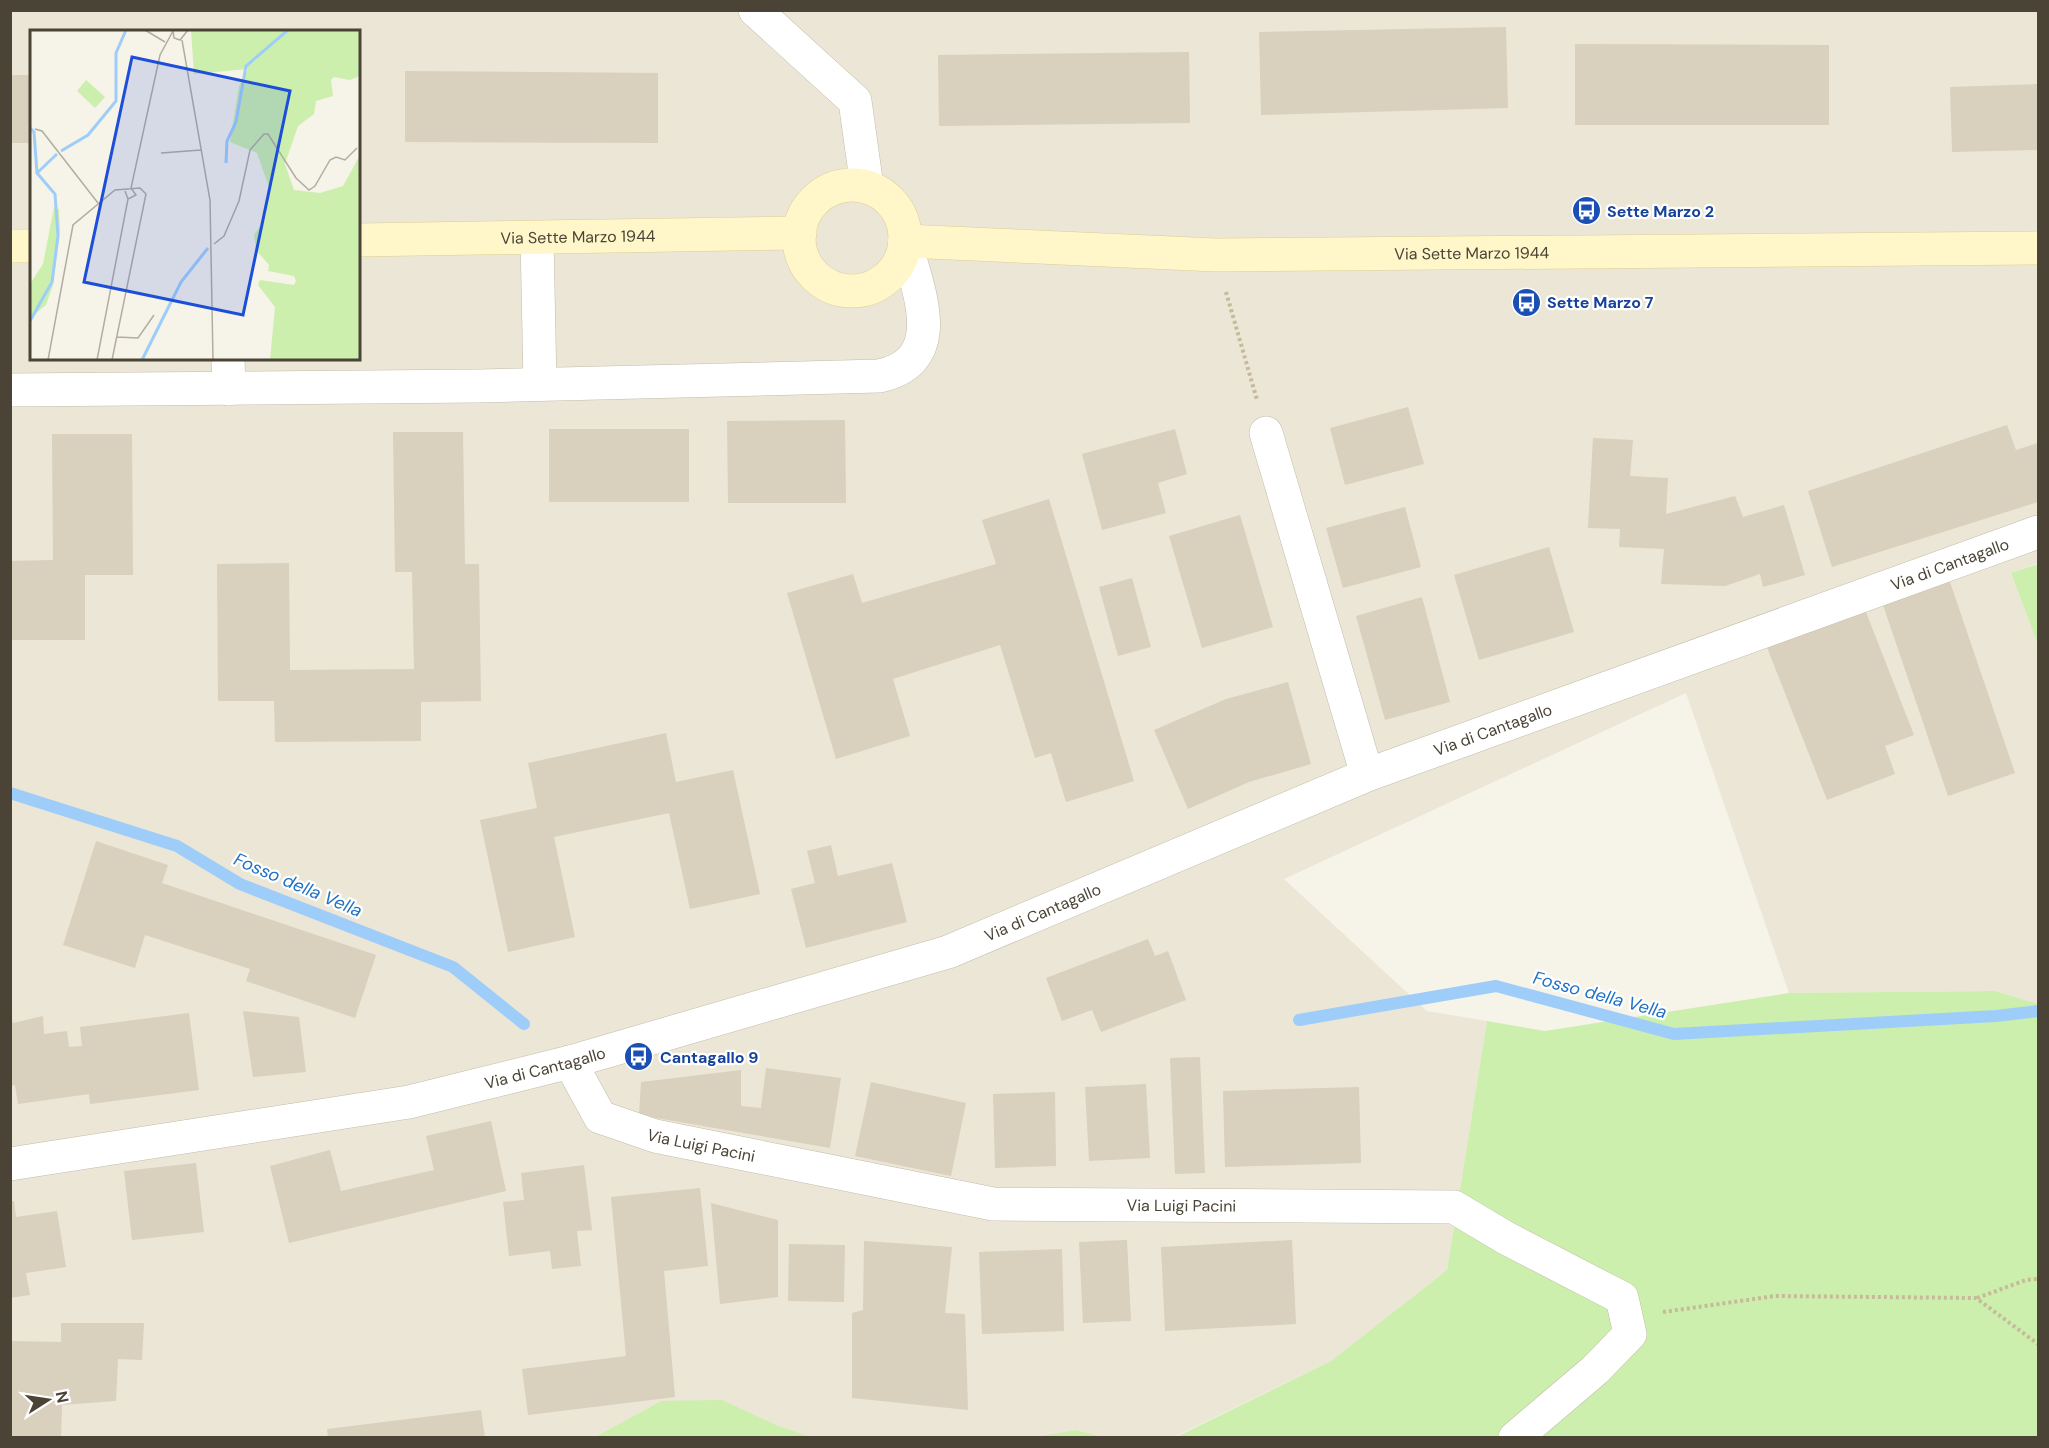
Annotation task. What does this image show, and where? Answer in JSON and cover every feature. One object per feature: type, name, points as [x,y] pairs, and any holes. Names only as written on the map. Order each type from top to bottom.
[{"type":"street","points":[[755,10],[855,101],[867,187]]},
{"type":"street","points":[[10,390],[228,374],[540,384],[879,376],[898,372],[910,363],[920,347],[925,317],[905,242],[903,223],[898,211],[886,197],[867,187],[840,186],[816,199],[805,213],[800,233],[801,251],[816,277],[832,287],[853,291],[871,288],[890,275],[901,260],[905,242]]},
{"type":"street","name":"Via Sette Marzo 1944","points":[[360,240],[800,233]]},
{"type":"street","points":[[537,238],[540,384]]},
{"type":"street","name":"Via Sette Marzo 1944","points":[[905,242],[1216,255],[2038,248]]},
{"type":"street","points":[[10,246],[30,246]]},
{"type":"street","points":[[1266,433],[1367,775]]},
{"type":"street","name":"Via di Cantagallo","points":[[10,1164],[409,1102],[570,1062],[948,952],[1367,775],[2038,532]]},
{"type":"street","name":"Via Luigi Pacini","points":[[570,1062],[600,1117],[655,1136],[993,1204],[1454,1208],[1622,1298],[1630,1334]]},
{"type":"street","points":[[1515,1437],[1595,1370],[1630,1334]]},
{"type":"path","points":[[1216,255],[1266,433]]},
{"type":"path","points":[[1630,1334],[1660,1313],[1775,1296],[1976,1298],[2026,1280],[2038,1279]]},
{"type":"path","points":[[1976,1298],[2038,1344]]},
{"type":"shaded area","points":[[10,11],[2038,11],[2038,563],[2011,573],[2038,645],[2038,1004],[1995,991],[1789,993],[1686,693],[1284,879],[1427,1011],[1487,1021],[1447,1270],[1331,1361],[1174,1437],[1104,1437],[1076,1430],[1035,1438],[811,1437],[776,1425],[661,1401],[595,1437],[11,1437]]},
{"type":"green space","points":[[2038,564],[2038,645],[2011,573]]},
{"type":"green space","points":[[1995,991],[2038,1004],[2038,1437],[1174,1438],[1331,1361],[1447,1270],[1487,1021],[1545,1031],[1789,993]]},
{"type":"green space","points":[[722,1400],[776,1425],[811,1437],[595,1437],[661,1401]]},
{"type":"green space","points":[[1076,1430],[1104,1437],[1035,1437]]},
{"type":"building","points":[[1506,27],[1508,108],[1261,115],[1259,32]]},
{"type":"building","points":[[1575,44],[1829,45],[1829,125],[1575,125]]},
{"type":"building","points":[[1189,52],[1190,123],[939,126],[938,55]]},
{"type":"building","points":[[405,71],[658,73],[658,143],[405,142]]},
{"type":"building","points":[[10,75],[30,75],[30,143],[10,143]]},
{"type":"building","points":[[2038,84],[2038,150],[1952,152],[1950,87]]},
{"type":"building","points":[[1408,407],[1424,464],[1345,485],[1330,428]]},
{"type":"building","points":[[845,420],[846,503],[728,503],[727,421]]},
{"type":"building","points":[[2007,425],[2016,450],[2038,443],[2038,502],[1832,567],[1808,491]]},
{"type":"building","points":[[549,429],[689,429],[689,502],[549,502]]},
{"type":"building","points":[[1175,429],[1187,474],[1158,483],[1166,513],[1102,530],[1082,454]]},
{"type":"building","points":[[393,432],[463,432],[465,564],[479,564],[481,701],[421,702],[421,741],[275,742],[274,701],[218,701],[217,564],[289,563],[290,670],[414,669],[412,572],[395,572]]},
{"type":"building","points":[[52,434],[132,434],[133,575],[85,575],[85,640],[10,640],[10,561],[53,560]]},
{"type":"building","points":[[1593,438],[1633,440],[1630,476],[1668,478],[1666,514],[1735,496],[1743,517],[1784,505],[1805,575],[1763,587],[1760,574],[1725,586],[1661,584],[1664,549],[1619,547],[1620,529],[1588,528]]},
{"type":"building","points":[[1049,499],[1134,781],[1066,802],[1051,753],[1035,758],[1000,645],[893,679],[910,736],[836,759],[787,593],[853,574],[862,603],[996,564],[982,520]]},
{"type":"building","points":[[1405,507],[1421,567],[1343,588],[1326,528]]},
{"type":"building","points":[[1240,515],[1273,627],[1202,648],[1169,536]]},
{"type":"building","points":[[1549,547],[1574,632],[1479,660],[1454,575]]},
{"type":"building","points":[[1132,578],[1151,647],[1118,656],[1099,587]]},
{"type":"building","points":[[1950,582],[2015,773],[1948,796],[1883,605]]},
{"type":"building","points":[[1422,597],[1450,702],[1385,720],[1356,616]]},
{"type":"building","points":[[1864,607],[1914,735],[1885,746],[1895,774],[1827,800],[1766,645]]},
{"type":"building","points":[[1288,682],[1311,764],[1249,782],[1188,809],[1154,730],[1226,699]]},
{"type":"building","points":[[666,733],[676,782],[733,770],[760,894],[690,909],[669,813],[554,837],[575,937],[508,952],[480,820],[537,808],[528,763]]},
{"type":"building","points":[[96,841],[168,865],[162,883],[376,955],[355,1018],[246,981],[250,969],[145,935],[135,968],[63,945]]},
{"type":"building","points":[[831,845],[838,876],[892,863],[907,922],[806,948],[791,889],[815,883],[807,851]]},
{"type":"building","points":[[1148,939],[1155,956],[1168,951],[1186,1000],[1101,1032],[1092,1010],[1062,1021],[1046,978]]},
{"type":"building","points":[[243,1011],[299,1017],[306,1072],[253,1077]]},
{"type":"building","points":[[10,1013],[13,1023],[43,1016],[44,1034],[67,1031],[69,1047],[82,1046],[80,1027],[189,1013],[199,1090],[90,1104],[89,1094],[18,1104],[15,1085],[10,1086]]},
{"type":"building","points":[[1200,1057],[1205,1173],[1175,1174],[1170,1058]]},
{"type":"building","points":[[766,1068],[841,1078],[830,1148],[639,1115],[641,1082],[741,1070],[741,1106],[761,1108]]},
{"type":"building","points":[[871,1082],[966,1103],[951,1176],[855,1156]]},
{"type":"building","points":[[1146,1084],[1150,1158],[1089,1161],[1085,1087]]},
{"type":"building","points":[[1359,1087],[1361,1163],[1225,1167],[1223,1091]]},
{"type":"building","points":[[1055,1092],[1056,1166],[995,1168],[993,1094]]},
{"type":"building","points":[[491,1121],[506,1191],[289,1243],[270,1166],[330,1150],[341,1191],[434,1170],[426,1136]]},
{"type":"building","points":[[196,1163],[204,1232],[132,1240],[124,1171]]},
{"type":"building","points":[[584,1165],[592,1230],[577,1231],[581,1266],[552,1269],[550,1251],[509,1256],[503,1202],[524,1200],[521,1173]]},
{"type":"building","points":[[700,1188],[708,1266],[664,1271],[675,1397],[528,1415],[522,1369],[626,1356],[611,1197]]},
{"type":"building","points":[[10,1201],[14,1201],[16,1217],[57,1211],[66,1267],[26,1273],[30,1295],[10,1298]]},
{"type":"building","points":[[711,1203],[778,1220],[778,1297],[720,1304]]},
{"type":"building","points":[[1127,1240],[1131,1321],[1083,1323],[1079,1242]]},
{"type":"building","points":[[1292,1240],[1296,1324],[1165,1331],[1161,1247]]},
{"type":"building","points":[[864,1241],[952,1247],[945,1313],[965,1314],[968,1410],[852,1398],[852,1313],[863,1310]]},
{"type":"building","points":[[789,1244],[845,1245],[844,1302],[788,1301]]},
{"type":"building","points":[[1062,1249],[1064,1331],[982,1334],[979,1252]]},
{"type":"building","points":[[61,1323],[144,1323],[142,1360],[118,1359],[116,1401],[62,1405],[61,1438],[12,1438],[11,1341],[61,1342]]},
{"type":"building","points":[[481,1410],[485,1438],[328,1438],[327,1429]]},
{"type":"waterway","name":"Fosso della Vella","points":[[10,793],[177,846],[240,884],[453,967],[524,1024]]},
{"type":"waterway","name":"Fosso della Vella","points":[[1299,1020],[1496,986],[1674,1034],[1996,1016],[2038,1011]]},
{"type":"place","name":"Sette Marzo 2","points":[[1586,211]]},
{"type":"place","name":"Sette Marzo 7","points":[[1526,302]]},
{"type":"place","name":"Cantagallo 9","points":[[639,1057]]}]
